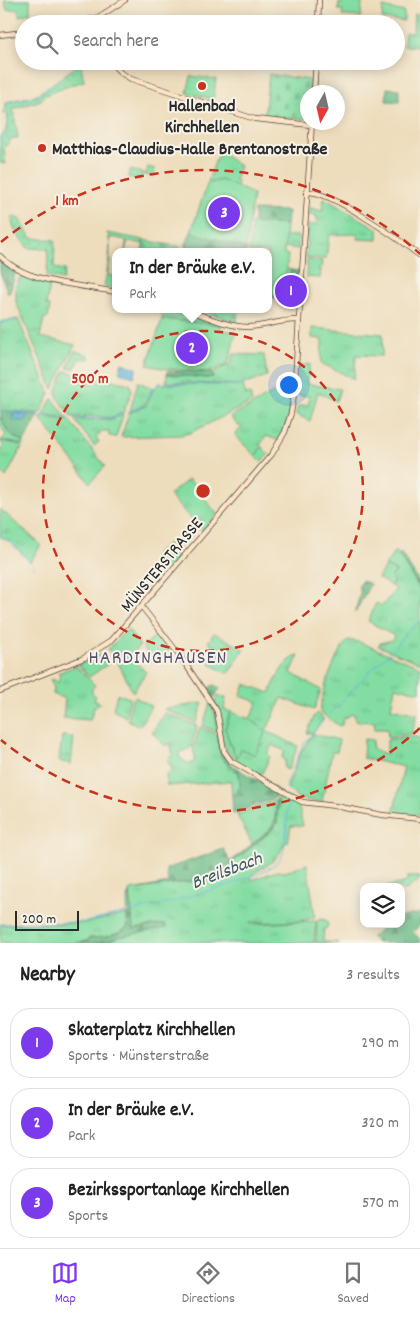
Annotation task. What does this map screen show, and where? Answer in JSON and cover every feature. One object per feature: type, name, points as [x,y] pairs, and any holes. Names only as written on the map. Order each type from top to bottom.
[{"type":"main road","points":[[102,15],[125,0]]},
{"type":"main road","points":[[318,15],[319,0]]},
{"type":"main road","points":[[0,35],[15,33]]},
{"type":"main road","points":[[118,70],[131,79],[252,118],[300,123]]},
{"type":"main road","points":[[314,85],[315,70]]},
{"type":"main road","name":"MÜNSTERSTRASSE","points":[[0,691],[94,653],[116,636],[251,480],[279,444],[291,413],[294,395],[311,130]]},
{"type":"main road","points":[[307,192],[330,198],[391,234],[420,256]]},
{"type":"main road","points":[[0,256],[19,271],[46,279],[112,291]]},
{"type":"main road","points":[[197,313],[234,325],[245,326],[258,326],[287,319],[299,320]]},
{"type":"main road","points":[[142,607],[201,686],[217,711],[224,752],[232,761],[302,802],[336,806],[388,816],[420,819]]},
{"type":"green space","points":[[4,0],[30,0],[30,13],[19,15],[18,9],[7,10]]},
{"type":"green space","points":[[345,0],[362,2],[361,15],[342,15],[343,10],[338,10],[339,3],[343,3]]},
{"type":"green space","points":[[383,7],[404,12],[404,15],[382,15]]},
{"type":"green space","points":[[414,14],[420,15],[420,47],[405,46],[405,33],[413,33]]},
{"type":"green space","points":[[71,70],[82,70],[84,81],[53,91],[41,100],[13,109],[18,138],[11,139],[4,148],[6,164],[0,163],[0,136],[5,133],[8,119],[7,113],[2,113],[6,108],[6,102],[37,95]]},
{"type":"green space","points":[[269,74],[311,80],[311,85],[300,85],[300,119],[264,117]]},
{"type":"green space","name":"Hallenbad Kirchhellen","points":[[191,76],[216,79],[213,99],[187,93]]},
{"type":"green space","points":[[387,88],[399,89],[399,102],[386,101]]},
{"type":"green space","points":[[220,152],[240,166],[235,181],[238,183],[236,187],[222,180],[212,183],[208,182]]},
{"type":"green space","points":[[148,167],[155,169],[153,177],[142,174],[140,180],[128,177],[130,170],[146,174]]},
{"type":"green space","points":[[222,180],[253,194],[246,248],[191,232],[208,182]]},
{"type":"green space","points":[[324,198],[378,229],[378,240],[358,239],[358,235],[355,234],[329,235],[326,259],[306,258],[308,225],[317,224],[317,216],[309,215],[310,208],[322,211]]},
{"type":"green space","points":[[254,210],[288,211],[286,225],[254,223]]},
{"type":"green space","points":[[12,217],[20,219],[32,238],[55,240],[54,268],[65,270],[63,280],[47,276],[48,249],[28,248],[15,230]]},
{"type":"green space","points":[[252,223],[286,225],[284,254],[288,255],[284,295],[288,296],[288,288],[295,288],[293,297],[272,296],[272,248],[249,248]]},
{"type":"green space","points":[[191,232],[246,248],[189,248],[185,247]]},
{"type":"green space","points":[[107,233],[144,240],[143,244],[128,241],[125,248],[126,240],[110,237],[108,275],[112,276],[112,289],[104,286],[108,266],[109,237]]},
{"type":"green space","points":[[285,236],[299,236],[298,249],[284,247]]},
{"type":"green space","points":[[144,240],[180,247],[180,248],[143,248]]},
{"type":"green space","points":[[0,259],[15,274],[8,294],[0,272]]},
{"type":"green space","points":[[307,260],[322,261],[320,278],[306,277]]},
{"type":"green space","points":[[286,268],[296,272],[295,288],[288,288],[288,277],[286,276],[285,278]]},
{"type":"green space","points":[[291,270],[300,271],[298,299],[272,297],[293,297],[296,273],[290,272]]},
{"type":"green space","points":[[21,276],[51,282],[46,305],[50,306],[48,318],[44,318],[40,337],[75,345],[53,389],[16,302],[16,286]]},
{"type":"green space","points":[[163,313],[189,313],[222,323],[221,325],[162,319]]},
{"type":"green space","points":[[208,313],[238,313],[237,322]]},
{"type":"green space","points":[[18,319],[50,394],[40,413],[0,410],[0,322]]},
{"type":"green space","points":[[162,319],[221,325],[221,330],[236,332],[227,365],[209,372],[167,369],[147,365]]},
{"type":"green space","points":[[312,328],[383,334],[382,356],[356,355],[354,379],[321,363],[322,340],[312,338]]},
{"type":"green space","points":[[75,351],[89,355],[89,359],[80,358],[75,368],[67,368]]},
{"type":"green space","points":[[234,354],[264,355],[267,376],[240,385],[166,382],[167,374],[213,377],[212,374],[230,364]]},
{"type":"green space","points":[[310,364],[307,384],[340,389],[336,401],[318,392],[310,421],[296,414],[298,406],[309,404],[309,396],[297,395],[299,366]]},
{"type":"green space","points":[[65,371],[73,373],[79,382],[93,384],[93,376],[130,384],[132,391],[123,413],[110,418],[72,417],[57,396],[58,386]]},
{"type":"green space","points":[[167,371],[212,373],[213,377],[167,374]]},
{"type":"green space","points":[[138,382],[153,388],[144,405],[130,411]]},
{"type":"green space","points":[[293,383],[285,428],[277,440],[266,436],[260,445],[262,447],[255,456],[235,435],[242,427],[237,425],[230,417]]},
{"type":"green space","points":[[159,384],[243,385],[246,395],[250,394],[252,402],[190,433],[121,437],[129,413],[146,406],[154,388]]},
{"type":"green space","points":[[53,399],[67,418],[43,414]]},
{"type":"green space","points":[[0,411],[39,415],[24,442],[13,437],[8,432]]},
{"type":"green space","points":[[43,415],[68,419],[105,466],[90,483],[41,419]]},
{"type":"green space","points":[[123,415],[116,437],[109,436],[109,431],[103,431],[96,437],[99,442],[94,446],[74,419],[110,419]]},
{"type":"green space","points":[[0,417],[13,437],[24,442],[23,445],[1,440],[6,436],[0,425]]},
{"type":"green space","points":[[0,441],[18,444],[22,447],[6,477],[0,471],[0,455],[3,452],[0,449],[4,446]]},
{"type":"green space","points":[[262,447],[269,454],[261,462],[255,456]]},
{"type":"green space","points":[[189,479],[217,514],[202,531],[169,495]]},
{"type":"green space","points":[[0,509],[41,545],[30,562],[11,542],[0,537]]},
{"type":"green space","points":[[168,543],[177,557],[170,571],[156,553]]},
{"type":"green space","points":[[394,552],[397,552],[420,589],[420,663],[378,646],[380,643],[392,640],[394,636],[368,621],[376,603],[382,606],[396,589],[391,586],[394,581],[391,578],[396,571],[385,566]]},
{"type":"green space","points":[[401,553],[420,583],[420,589],[399,555]]},
{"type":"green space","points":[[385,566],[396,571],[391,578],[394,580],[391,586],[378,578]]},
{"type":"green space","points":[[362,580],[370,584],[355,613],[361,589],[358,588]]},
{"type":"green space","points":[[128,629],[140,646],[129,655],[146,672],[134,691],[132,691],[118,662],[108,649]]},
{"type":"green space","points":[[160,633],[171,649],[154,661],[151,661],[143,646]]},
{"type":"green space","points":[[214,633],[244,649],[228,674],[210,664],[218,649],[208,642]]},
{"type":"green space","points":[[348,640],[359,642],[420,667],[420,692],[395,687],[391,708],[417,714],[412,733],[388,738],[387,729],[374,729],[375,722],[355,721],[355,715],[352,714],[343,719],[342,725],[339,726],[320,712],[323,694],[330,674],[338,655]]},
{"type":"green space","points":[[100,655],[108,664],[89,677],[78,665]]},
{"type":"green space","points":[[299,655],[291,673],[321,690],[314,710],[282,698],[266,731],[250,719],[258,702],[240,696],[245,684],[270,693],[284,666]]},
{"type":"green space","points":[[76,666],[95,685],[91,693],[96,696],[94,700],[100,703],[94,708],[90,720],[63,718],[65,699],[53,694],[54,688],[50,679],[58,683],[60,674],[57,673]]},
{"type":"green space","points":[[214,685],[220,688],[212,701],[205,690]]},
{"type":"green space","points":[[117,694],[130,698],[126,717],[113,710]]},
{"type":"green space","points":[[218,696],[226,697],[224,709],[231,712],[225,729],[237,757],[241,748],[266,731],[298,746],[288,770],[284,768],[285,761],[282,757],[285,751],[272,745],[267,754],[270,756],[261,776],[243,766],[229,754],[220,732],[214,703]]},
{"type":"green space","points":[[135,697],[151,706],[140,726],[128,720],[132,700]]},
{"type":"green space","points":[[203,703],[196,723],[164,709]]},
{"type":"green space","points":[[210,703],[216,718],[217,732],[203,726]]},
{"type":"green space","points":[[231,712],[250,719],[266,731],[255,755],[241,749],[237,758],[225,729]]},
{"type":"green space","points":[[165,713],[197,726],[191,747],[178,754],[182,760],[189,764],[194,762],[193,748],[200,727],[218,735],[220,753],[224,761],[239,773],[241,787],[232,795],[231,781],[167,786],[166,774],[171,771],[172,767],[167,761],[173,754],[170,743],[165,746],[152,732]]},
{"type":"green space","points":[[317,713],[324,719],[313,733],[307,733],[314,716]]},
{"type":"green space","points":[[313,734],[339,740],[337,752],[332,752],[322,802],[299,799],[287,788],[302,750]]},
{"type":"green space","points":[[218,735],[220,748],[225,757],[245,773],[275,788],[279,792],[274,798],[233,814],[232,795],[240,787],[239,773],[222,757],[219,748]]},
{"type":"green space","points":[[62,736],[74,737],[71,764],[59,761]]},
{"type":"green space","points":[[410,736],[420,738],[420,815],[393,814],[404,767],[363,758],[364,739],[373,740],[373,750],[387,754],[387,740]]},
{"type":"green space","points":[[282,794],[298,804],[303,826],[291,826],[288,842],[284,843],[275,859],[251,875],[252,880],[277,871],[285,872],[307,864],[315,916],[310,919],[294,921],[250,922],[251,924],[316,921],[314,943],[0,943],[0,925],[86,923],[126,914],[128,927],[123,931],[111,936],[81,942],[133,932],[130,890],[207,879],[234,861],[271,831],[277,823],[278,799]]},
{"type":"green space","points":[[278,799],[277,823],[271,831],[234,861],[207,879],[139,889],[168,883],[166,869],[224,849],[230,862],[271,829],[275,823],[276,800]]},
{"type":"green space","points":[[276,800],[275,817],[272,826],[252,844],[237,815]]},
{"type":"green space","points":[[407,877],[420,877],[415,884],[405,889],[405,883],[403,883],[407,882]]},
{"type":"green space","points":[[130,890],[133,929],[165,924],[166,928],[118,937],[103,943],[75,943],[88,941],[89,938],[115,935],[128,927],[127,898]]},
{"type":"green space","points":[[420,913],[420,925],[413,932],[420,939],[420,943],[377,943],[371,937],[381,928],[405,928],[405,916]]},
{"type":"green space","points":[[320,919],[326,920],[328,923],[327,928],[324,929],[323,940],[325,942],[338,943],[316,943],[317,921]]},
{"type":"water","points":[[122,363],[137,368],[134,377],[119,372]]},
{"type":"water","points":[[13,413],[27,414],[28,416],[25,421],[13,420]]},
{"type":"waterway","points":[[8,103],[32,99],[60,83]]},
{"type":"waterway","points":[[8,115],[9,131]]},
{"type":"waterway","points":[[0,141],[9,132]]},
{"type":"waterway","points":[[0,323],[18,320]]},
{"type":"waterway","points":[[129,412],[146,405],[154,388],[159,383],[240,386],[249,382]]},
{"type":"waterway","points":[[0,411],[39,414]]},
{"type":"waterway","points":[[74,418],[110,419],[123,414]]},
{"type":"waterway","points":[[44,415],[68,418]]},
{"type":"waterway","points":[[0,537],[11,542],[30,562]]},
{"type":"waterway","name":"Breilsbach","points":[[391,652],[406,633],[420,621]]},
{"type":"waterway","name":"Breilsbach","points":[[327,717],[373,668],[389,654]]},
{"type":"waterway","name":"Breilsbach","points":[[286,785],[303,745],[323,721]]},
{"type":"waterway","name":"Breilsbach","points":[[286,787],[289,791]]},
{"type":"waterway","name":"Breilsbach","points":[[177,900],[251,877],[276,863],[282,856],[285,844],[288,798]]},
{"type":"waterway","name":"Breilsbach","points":[[131,912],[175,901]]},
{"type":"waterway","name":"Breilsbach","points":[[0,924],[86,922],[128,912]]},
{"type":"place","name":"Hallenbad Kirchhellen","points":[[202,86]]},
{"type":"place","name":"Matthias-Claudius-Halle Brentanostraße","points":[[42,148]]},
{"type":"place","name":"Bezirkssportanlage Kirchhellen","points":[[224,213]]},
{"type":"place","name":"Skaterplatz Kirchhellen","points":[[291,291]]},
{"type":"place","name":"In der Bräuke e.V.","points":[[192,348]]},
{"type":"district","name":"HARDINGHAUSEN","points":[[158,656]]}]
